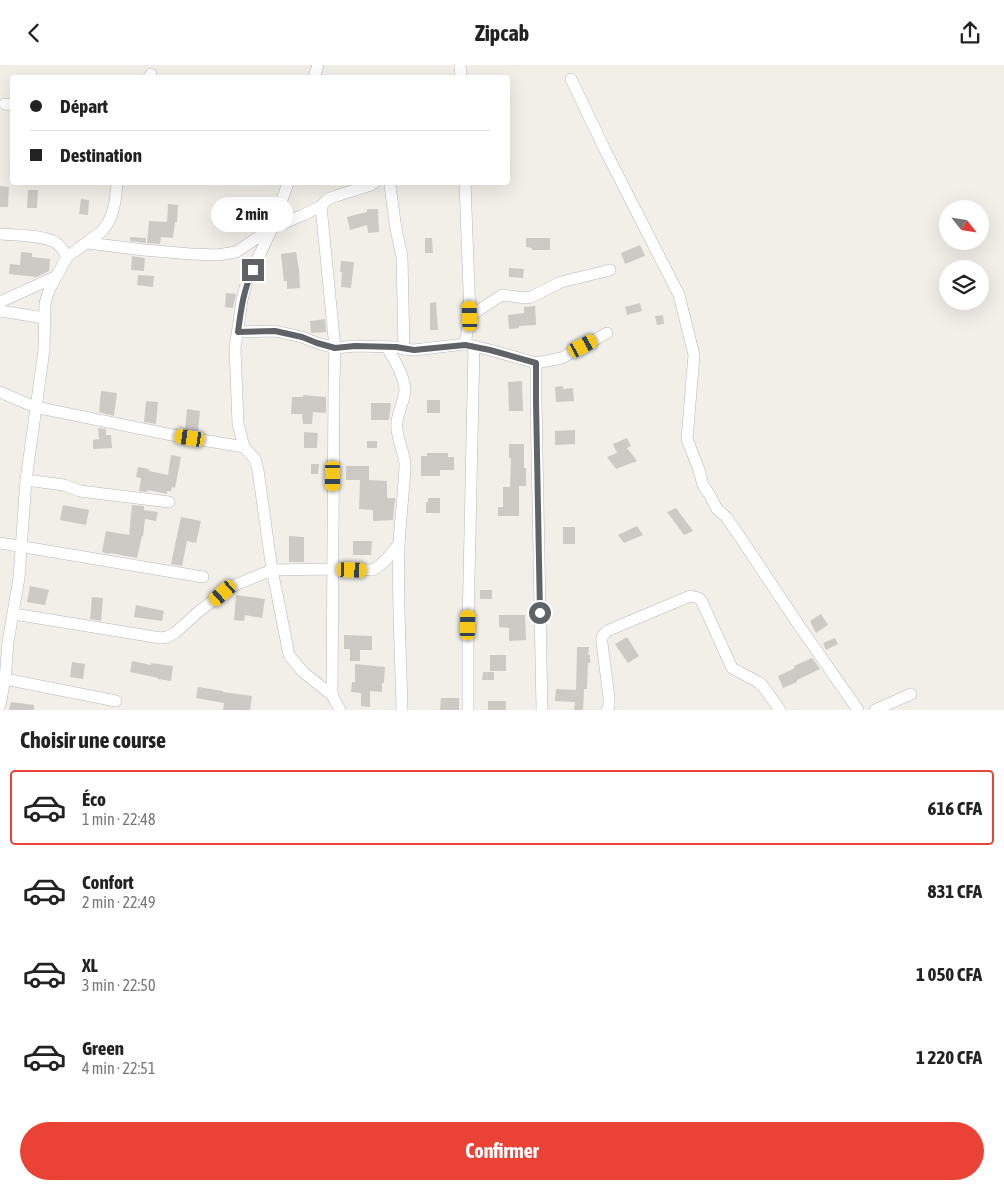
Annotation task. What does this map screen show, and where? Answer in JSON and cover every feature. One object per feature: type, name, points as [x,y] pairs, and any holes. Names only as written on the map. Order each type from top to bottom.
[{"type":"street","points":[[571,79],[679,295],[694,355],[687,439],[703,485],[710,494],[717,509],[726,517],[858,710]]},
{"type":"street","points":[[0,705],[19,578],[26,480],[44,350],[45,303],[49,290],[68,257],[101,232],[108,223],[115,202],[117,185]]},
{"type":"street","points":[[287,185],[272,228],[246,284],[242,300],[235,348],[236,407],[244,447],[255,459],[258,470],[272,570],[289,655],[303,672],[332,695],[340,710]]},
{"type":"street","points":[[88,243],[144,250],[217,255],[236,252],[272,228],[322,206],[328,199],[371,185]]},
{"type":"street","points":[[390,185],[402,257],[404,349]]},
{"type":"street","points":[[465,185],[470,316],[468,710]]},
{"type":"street","points":[[322,206],[335,348],[332,695]]},
{"type":"street","points":[[0,234],[23,235],[54,242],[62,248],[68,257]]},
{"type":"street","points":[[470,316],[502,295],[531,297],[562,282],[610,270]]},
{"type":"street","points":[[0,302],[56,277]]},
{"type":"street","points":[[0,311],[44,318]]},
{"type":"street","points":[[238,332],[281,332],[335,348],[355,346],[396,347],[414,350],[470,345],[536,363],[562,358],[607,333]]},
{"type":"street","points":[[387,347],[402,376],[405,390],[396,421],[397,435],[405,464],[398,578],[402,710]]},
{"type":"street","points":[[536,363],[542,710]]},
{"type":"street","points":[[0,392],[35,407],[172,435],[244,447]]},
{"type":"street","points":[[26,480],[64,485],[80,491],[168,503]]},
{"type":"street","points":[[0,543],[204,577]]},
{"type":"street","points":[[14,614],[161,638],[167,637],[175,633],[197,613],[235,585],[272,570],[372,570],[382,564],[399,545]]},
{"type":"street","points":[[610,709],[602,638],[604,634],[690,596],[696,596],[702,602],[732,668],[762,685],[780,710]]},
{"type":"street","points":[[5,679],[116,701]]},
{"type":"street","points":[[875,710],[911,693]]},
{"type":"building","points":[[0,186],[9,187],[8,207],[0,207]]},
{"type":"building","points":[[28,190],[38,190],[37,208],[27,208]]},
{"type":"building","points":[[81,199],[89,200],[88,215],[79,214]]},
{"type":"building","points":[[168,204],[178,205],[177,222],[175,222],[173,238],[161,237],[160,244],[147,243],[149,221],[167,222]]},
{"type":"building","points":[[367,209],[378,209],[379,232],[368,233],[367,225],[350,230],[347,217],[367,212]]},
{"type":"building","points":[[130,237],[146,238],[146,243],[130,241]]},
{"type":"building","points":[[425,238],[432,238],[433,253],[425,253]]},
{"type":"building","points":[[526,238],[550,238],[550,250],[532,250],[532,248],[526,247]]},
{"type":"building","points":[[640,245],[645,256],[625,264],[621,253]]},
{"type":"building","points":[[21,252],[32,253],[32,257],[50,259],[49,271],[37,277],[9,274],[10,264],[20,265]]},
{"type":"building","points":[[296,252],[300,288],[287,289],[287,281],[284,281],[281,254]]},
{"type":"building","points":[[132,256],[145,259],[144,271],[131,270]]},
{"type":"building","points":[[341,261],[354,262],[351,288],[341,287]]},
{"type":"building","points":[[509,268],[524,269],[523,278],[509,277]]},
{"type":"building","points":[[138,275],[154,276],[153,287],[137,285]]},
{"type":"building","points":[[226,293],[236,294],[233,308],[225,307]]},
{"type":"building","points":[[436,302],[438,330],[430,330],[430,303]]},
{"type":"building","points":[[640,303],[642,311],[627,315],[625,307]]},
{"type":"building","points":[[535,306],[536,325],[519,326],[519,328],[509,329],[508,315],[524,313],[524,307]]},
{"type":"building","points":[[663,315],[664,324],[657,325],[655,316]]},
{"type":"building","points":[[325,319],[326,332],[311,333],[310,321]]},
{"type":"building","points":[[522,381],[523,411],[509,411],[508,382]]},
{"type":"building","points":[[563,386],[563,389],[573,388],[574,401],[556,402],[555,387]]},
{"type":"building","points":[[101,391],[117,393],[114,416],[99,412]]},
{"type":"building","points":[[303,395],[326,397],[326,413],[313,412],[312,424],[303,424],[302,414],[291,414],[292,397],[303,397]]},
{"type":"building","points":[[427,400],[440,400],[440,413],[427,413]]},
{"type":"building","points":[[146,401],[158,402],[156,424],[144,422]]},
{"type":"building","points":[[371,403],[391,403],[389,420],[371,420]]},
{"type":"building","points":[[187,409],[200,411],[198,431],[185,430]]},
{"type":"building","points":[[98,428],[106,429],[106,435],[111,435],[112,448],[93,449],[93,440],[99,439]]},
{"type":"building","points":[[575,430],[575,444],[555,445],[555,431]]},
{"type":"building","points":[[304,432],[318,433],[317,448],[304,448]]},
{"type":"building","points":[[627,438],[631,446],[627,448],[637,461],[616,469],[607,457],[617,453],[613,444]]},
{"type":"building","points":[[367,441],[377,441],[377,448],[367,448]]},
{"type":"building","points":[[509,444],[524,444],[526,486],[519,486],[519,516],[498,516],[498,507],[503,507],[503,487],[510,487],[511,458],[509,458]]},
{"type":"building","points":[[427,453],[448,453],[448,457],[454,457],[454,470],[440,470],[440,476],[421,476],[421,456],[427,456]]},
{"type":"building","points":[[171,455],[181,457],[175,488],[172,487],[171,491],[167,491],[167,494],[148,490],[147,492],[139,491],[141,478],[136,477],[138,467],[168,475]]},
{"type":"building","points":[[311,464],[319,464],[318,474],[311,474]]},
{"type":"building","points":[[346,466],[369,466],[369,480],[387,481],[387,498],[395,498],[393,520],[373,521],[373,510],[359,509],[360,480],[346,480]]},
{"type":"building","points":[[428,498],[440,498],[440,513],[426,513]]},
{"type":"building","points":[[63,505],[89,510],[86,525],[60,520]]},
{"type":"building","points":[[132,505],[144,506],[144,510],[158,512],[156,521],[145,519],[137,558],[102,552],[106,531],[129,535]]},
{"type":"building","points":[[676,508],[693,531],[684,535],[667,512]]},
{"type":"building","points":[[181,517],[201,521],[196,543],[187,541],[182,566],[171,564]]},
{"type":"building","points":[[637,526],[643,535],[624,543],[618,535]]},
{"type":"building","points":[[563,527],[575,527],[575,544],[563,544]]},
{"type":"building","points":[[289,536],[304,537],[304,562],[289,562]]},
{"type":"building","points":[[353,541],[372,541],[371,555],[353,555]]},
{"type":"building","points":[[30,586],[49,590],[45,605],[27,602]]},
{"type":"building","points":[[480,590],[492,590],[492,599],[480,599]]},
{"type":"building","points":[[236,595],[265,599],[262,618],[245,615],[244,621],[234,620]]},
{"type":"building","points":[[92,597],[103,598],[101,621],[90,619]]},
{"type":"building","points":[[136,605],[164,611],[162,621],[134,617]]},
{"type":"building","points":[[821,614],[828,625],[816,633],[810,621]]},
{"type":"building","points":[[499,615],[525,615],[526,640],[509,641],[509,628],[499,627]]},
{"type":"building","points":[[344,635],[372,636],[372,650],[360,650],[360,661],[350,661],[350,649],[344,649]]},
{"type":"building","points":[[627,637],[639,656],[628,663],[615,644]]},
{"type":"building","points":[[835,638],[838,644],[826,650],[823,643]]},
{"type":"building","points":[[577,647],[589,647],[588,655],[590,654],[587,689],[584,689],[583,710],[574,710],[575,702],[555,701],[556,689],[576,690]]},
{"type":"building","points":[[490,655],[506,655],[506,671],[490,671]]},
{"type":"building","points":[[812,658],[820,669],[783,688],[778,676]]},
{"type":"building","points":[[132,661],[151,665],[151,663],[173,666],[171,681],[130,672]]},
{"type":"building","points":[[72,662],[85,664],[83,679],[70,677]]},
{"type":"building","points":[[355,664],[385,667],[382,692],[370,691],[370,707],[361,706],[361,693],[351,692],[352,682],[355,682]]},
{"type":"building","points":[[483,672],[494,672],[494,680],[482,680]]},
{"type":"building","points":[[198,687],[252,696],[250,710],[223,710],[224,703],[196,698]]},
{"type":"building","points":[[441,698],[459,698],[459,710],[440,710]]},
{"type":"building","points":[[488,701],[506,701],[506,710],[488,710]]},
{"type":"building","points":[[11,702],[34,705],[34,710],[9,710]]},
{"type":"route","points":[[253,270],[246,284],[242,300],[238,332],[275,331],[302,337],[327,347],[335,348],[355,346],[396,347],[414,350],[465,345],[536,363],[540,613]]}]
